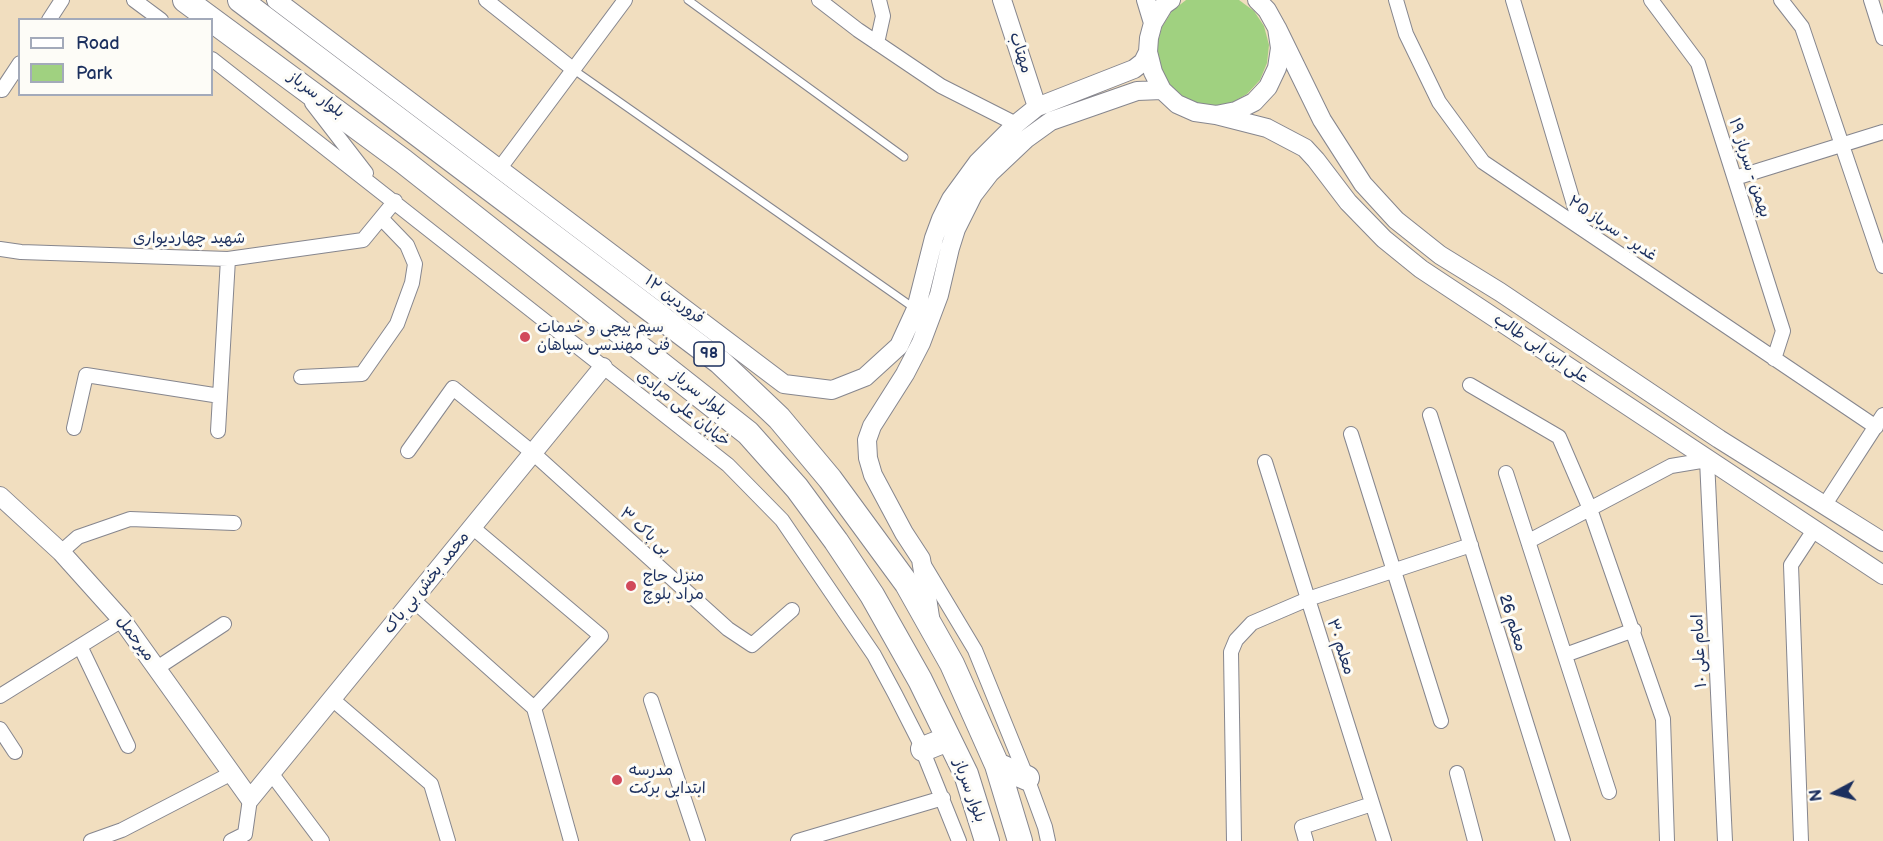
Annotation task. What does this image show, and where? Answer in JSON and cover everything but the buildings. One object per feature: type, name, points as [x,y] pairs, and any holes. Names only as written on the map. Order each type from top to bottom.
[{"type":"highway","name":"بلوار سرباز","points":[[185,0],[210,18]]},
{"type":"highway","name":"بلوار سرباز","points":[[240,0],[272,11],[391,116],[720,362],[779,418],[830,479],[893,565],[932,628],[952,664],[997,765],[1020,841]]},
{"type":"highway","points":[[221,26],[236,16],[240,0]]},
{"type":"highway","points":[[248,45],[246,40],[248,29],[272,11]]},
{"type":"highway","name":"بلوار سرباز","points":[[213,20],[403,161],[748,433],[797,488],[872,595],[920,680],[966,774],[987,841]]},
{"type":"highway","points":[[923,749],[948,739]]},
{"type":"highway","points":[[997,765],[1027,778]]},
{"type":"street","points":[[50,18],[62,0]]},
{"type":"street","points":[[134,0],[158,18]]},
{"type":"street","points":[[486,0],[574,70]]},
{"type":"street","points":[[500,168],[626,0]]},
{"type":"street","points":[[819,0],[940,86],[1021,131]]},
{"type":"street","points":[[877,43],[883,16],[879,0]]},
{"type":"street","name":"مهتاب","points":[[1002,0],[1037,107]]},
{"type":"street","points":[[1146,0],[1153,23]]},
{"type":"street","points":[[1162,90],[1153,72],[1148,52],[1149,38],[1153,23],[1164,5],[1171,0]]},
{"type":"street","name":"علی ابن ابی طالب","points":[[1257,0],[1267,10],[1277,28],[1322,120],[1363,184],[1396,220],[1440,255],[1500,292],[1719,439],[1883,542]]},
{"type":"street","name":"غدیر - سرباز ۲۵","points":[[1396,0],[1406,34],[1439,102],[1482,162],[1774,359],[1879,421]]},
{"type":"street","points":[[1513,0],[1581,228]]},
{"type":"street","name":"بهمن - سرباز ۱۹","points":[[1652,0],[1698,63],[1783,331],[1774,359]]},
{"type":"street","points":[[1781,0],[1802,27],[1844,144],[1883,266]]},
{"type":"street","points":[[1871,0],[1883,38]]},
{"type":"street","name":"۱۲ فروردین","points":[[272,11],[500,168],[784,384],[832,390],[865,378],[899,346],[916,309],[934,238],[951,199],[978,162],[1021,131],[1121,95],[1137,91],[1162,90]]},
{"type":"street","points":[[1216,115],[1236,111],[1254,102],[1268,87],[1277,68],[1280,48],[1277,28]]},
{"type":"street","name":"۱۲ فروردین","points":[[932,628],[921,559],[904,533],[873,475],[868,458],[867,440],[872,426],[905,374],[921,343],[939,296],[950,248],[965,210],[973,195],[1037,107],[1134,69],[1143,62],[1148,52]]},
{"type":"street","name":"خیابان علی مرادی","points":[[213,60],[728,465],[782,520],[874,656],[923,749],[959,841]]},
{"type":"street","points":[[2,90],[18,66]]},
{"type":"street","points":[[292,77],[380,189]]},
{"type":"street","name":"علی ابن ابی طالب","points":[[1162,90],[1177,104],[1196,112],[1267,128],[1305,148],[1348,202],[1384,239],[1421,268],[1883,575]]},
{"type":"street","points":[[391,116],[435,122]]},
{"type":"street","points":[[1735,178],[1883,132]]},
{"type":"street","name":"شهید چهاردیواری","points":[[0,249],[21,252],[228,259],[363,240],[394,201]]},
{"type":"street","points":[[301,377],[362,374],[397,324],[412,282],[415,264],[407,245],[381,218]]},
{"type":"street","points":[[218,431],[228,259]]},
{"type":"street","name":"محمد بخش بی باک","points":[[250,799],[603,367]]},
{"type":"street","points":[[74,428],[86,375],[220,396]]},
{"type":"street","points":[[1470,384],[1559,437],[1590,509],[1634,630],[1663,719],[1667,841]]},
{"type":"street","points":[[408,451],[453,388],[533,453]]},
{"type":"street","name":"معلم 26","points":[[1430,415],[1563,841]]},
{"type":"street","points":[[1824,506],[1879,421]]},
{"type":"street","points":[[1351,434],[1441,721]]},
{"type":"street","points":[[1529,541],[1671,466],[1707,460],[1719,439]]},
{"type":"street","name":"بی باک ۳","points":[[533,453],[728,628],[752,645],[792,610]]},
{"type":"street","name":"امام علی ۱۰","points":[[1707,460],[1725,841]]},
{"type":"street","name":"معلم ۳۰","points":[[1265,462],[1384,841]]},
{"type":"street","points":[[1506,473],[1609,792]]},
{"type":"street","name":"میرحمل","points":[[1,501],[62,552],[122,620],[250,799]]},
{"type":"street","points":[[62,552],[78,537],[130,519],[234,523]]},
{"type":"street","points":[[472,527],[601,636],[534,708]]},
{"type":"street","points":[[1801,841],[1791,565],[1814,530]]},
{"type":"street","points":[[1234,841],[1231,652],[1236,640],[1252,623],[1308,599],[1471,545]]},
{"type":"street","points":[[921,559],[975,650],[1027,778],[1048,841]]},
{"type":"street","points":[[413,600],[534,708],[571,841]]},
{"type":"street","points":[[0,696],[122,620]]},
{"type":"street","points":[[157,668],[224,624]]},
{"type":"street","points":[[1565,655],[1634,630]]},
{"type":"street","points":[[80,646],[128,746]]},
{"type":"street","points":[[332,699],[431,784],[448,841]]},
{"type":"street","points":[[651,700],[698,841]]},
{"type":"street","points":[[0,729],[15,752]]},
{"type":"street","points":[[91,841],[122,830],[232,773]]},
{"type":"street","points":[[271,773],[322,841]]},
{"type":"street","points":[[1457,773],[1475,841]]},
{"type":"street","points":[[798,841],[827,837],[943,798]]},
{"type":"street","points":[[231,841],[245,834],[250,799]]},
{"type":"street","points":[[1306,841],[1302,828],[1372,804]]},
{"type":"lane","points":[[688,0],[904,157]]},
{"type":"lane","points":[[574,70],[916,309]]},
{"type":"green space","points":[[1186,0],[1239,0],[1254,11],[1264,26],[1269,45],[1267,63],[1260,80],[1247,94],[1231,103],[1213,106],[1194,103],[1178,94],[1166,80],[1159,63],[1157,45],[1162,27],[1172,11]]},
{"type":"place","name":"سیم پیچی و خدمات فنی مهندسی سپاهان","points":[[525,337]]},
{"type":"place","name":"منزل حاج مراد بلوچ","points":[[631,586]]},
{"type":"place","name":"مدرسه ابتدایی برکت","points":[[617,780]]}]
